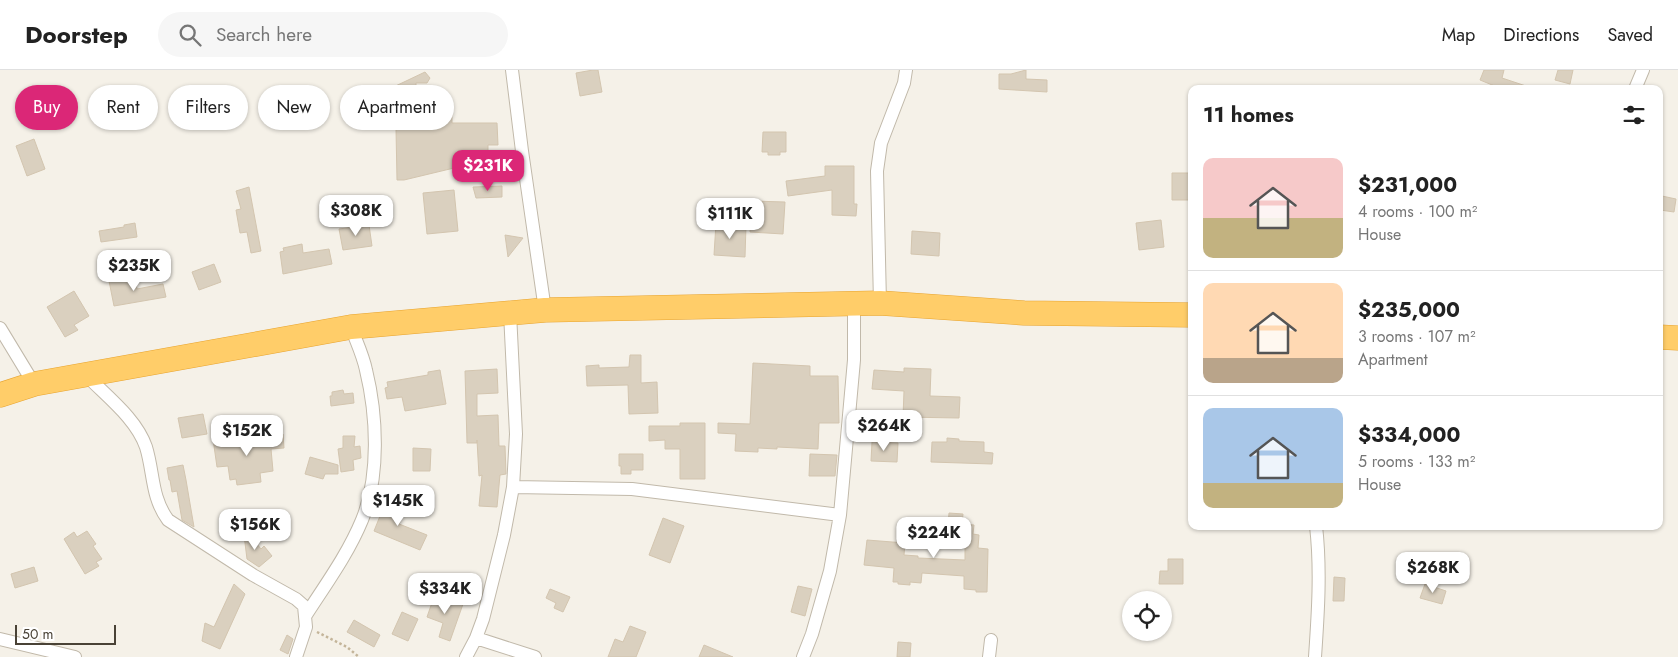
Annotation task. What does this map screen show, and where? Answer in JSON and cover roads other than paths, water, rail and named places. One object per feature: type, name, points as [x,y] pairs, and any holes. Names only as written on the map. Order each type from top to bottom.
[{"type":"highway","points":[[0,395],[34,384],[84,374],[351,327],[545,310],[880,303],[1024,313],[1188,315]]},
{"type":"highway","points":[[1663,337],[1678,338]]},
{"type":"street","points":[[512,70],[545,310]]},
{"type":"street","points":[[880,303],[877,171],[881,142],[904,83],[906,70]]},
{"type":"street","points":[[1637,85],[1643,70]]},
{"type":"street","points":[[803,657],[812,634],[830,571],[840,515],[854,360],[854,304]]},
{"type":"street","points":[[466,657],[483,619],[504,535],[513,487],[516,434],[510,313]]},
{"type":"street","points":[[296,657],[306,621],[347,552],[363,518],[370,491],[374,461],[374,414],[366,369],[351,327]]},
{"type":"street","points":[[0,328],[34,384]]},
{"type":"street","points":[[84,374],[136,427],[146,448],[152,481],[160,509],[168,520],[253,575],[296,599],[304,606],[306,621]]},
{"type":"street","points":[[513,487],[632,489],[840,515]]},
{"type":"street","points":[[1315,657],[1318,549],[1316,530]]},
{"type":"street","points":[[476,638],[535,657]]},
{"type":"street","points":[[0,639],[75,657]]},
{"type":"street","points":[[989,657],[991,640]]}]
